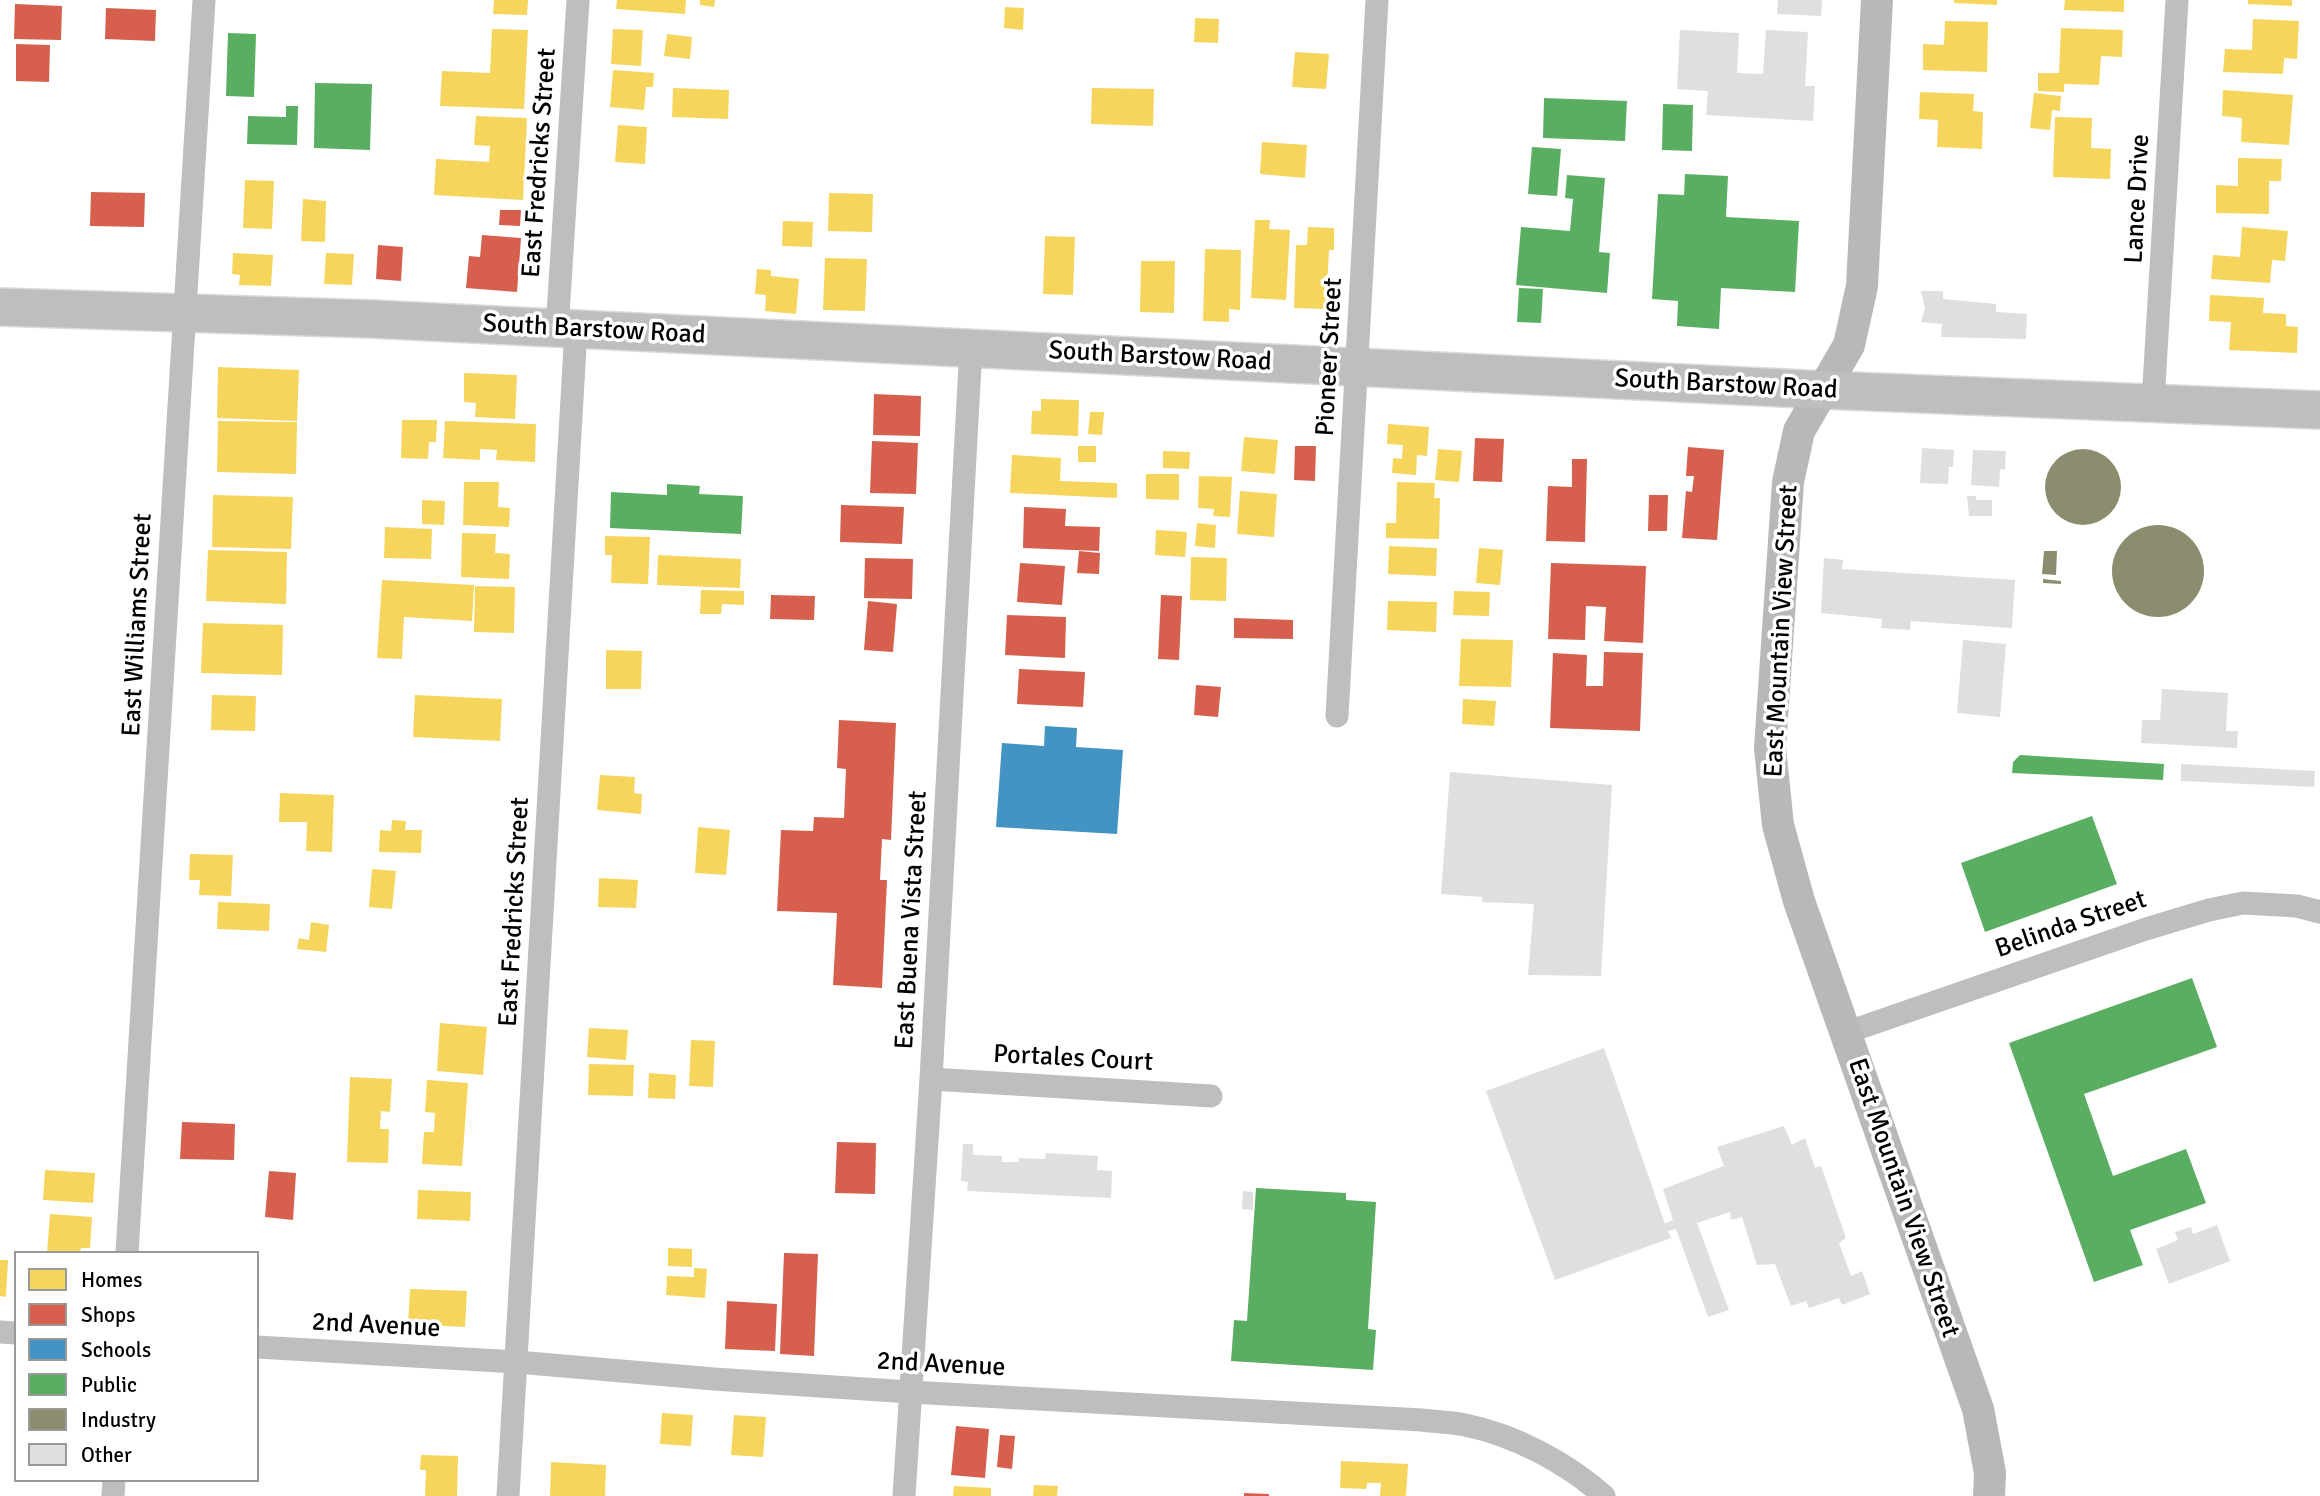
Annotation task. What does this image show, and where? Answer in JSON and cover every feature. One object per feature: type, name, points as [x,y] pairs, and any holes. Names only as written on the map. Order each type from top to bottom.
[{"type":"main road","name":"South Barstow Road","points":[[0,307],[371,319],[1824,390],[2320,410]]},
{"type":"street","name":"East Williams Street","points":[[127,1251],[204,0]]},
{"type":"street","name":"East Fredricks Street","points":[[508,1496],[517,1362],[567,330],[578,0]]},
{"type":"street","name":"Pioneer Street","points":[[1337,716],[1377,0]]},
{"type":"street","name":"East Mountain View Street","points":[[1877,0],[1862,286],[1849,345],[1799,431],[1788,482],[1770,748],[1778,825],[1799,901],[1978,1409],[1990,1473],[1989,1496]]},
{"type":"street","name":"Lance Drive","points":[[2153,402],[2177,0]]},
{"type":"street","name":"East Buena Vista Street","points":[[904,1496],[931,1079],[971,347]]},
{"type":"street","name":"Belinda Street","points":[[1845,1032],[2209,910],[2243,903],[2297,906],[2320,912]]},
{"type":"street","name":"Portales Court","points":[[931,1079],[1211,1096]]},
{"type":"street","name":"2nd Avenue","points":[[259,1347],[517,1362],[910,1392],[1398,1418],[1465,1425],[1540,1453],[1584,1478],[1604,1496]]},
{"type":"building: Homes","points":[[494,0],[528,0],[527,15],[493,14]]},
{"type":"building: Homes","points":[[617,0],[686,0],[685,14],[616,9]]},
{"type":"building: Homes","points":[[700,0],[715,0],[714,7],[700,5]]},
{"type":"building: Homes","points":[[1954,0],[1997,0],[1997,5],[1954,3]]},
{"type":"building: Homes","points":[[2065,0],[2124,0],[2124,12],[2064,10]]},
{"type":"building: Homes","points":[[2248,0],[2292,0],[2292,6],[2248,4]]},
{"type":"building: Homes","points":[[1005,7],[1024,8],[1023,30],[1004,28]]},
{"type":"building: Homes","points":[[1195,18],[1219,19],[1218,43],[1194,42]]},
{"type":"building: Homes","points":[[2253,19],[2299,21],[2297,59],[2284,58],[2283,74],[2223,72],[2225,49],[2252,50]]},
{"type":"building: Homes","points":[[1945,21],[1988,22],[1987,72],[1923,70],[1923,44],[1944,45]]},
{"type":"building: Homes","points":[[2061,28],[2123,30],[2122,57],[2101,56],[2099,85],[2064,84],[2064,92],[2038,91],[2038,73],[2059,73]]},
{"type":"building: Homes","points":[[492,29],[528,30],[524,109],[440,106],[442,71],[490,73]]},
{"type":"building: Homes","points":[[613,29],[643,30],[641,66],[611,64]]},
{"type":"building: Homes","points":[[667,34],[692,37],[690,59],[664,56]]},
{"type":"building: Homes","points":[[1295,52],[1329,54],[1326,89],[1292,87]]},
{"type":"building: Homes","points":[[613,70],[654,73],[653,87],[646,87],[644,110],[610,107]]},
{"type":"building: Homes","points":[[673,88],[729,90],[728,119],[672,117]]},
{"type":"building: Homes","points":[[1092,88],[1154,89],[1153,126],[1091,124]]},
{"type":"building: Homes","points":[[2223,90],[2293,95],[2289,145],[2241,142],[2242,118],[2222,116]]},
{"type":"building: Homes","points":[[1920,92],[1974,94],[1973,111],[1983,112],[1982,149],[1937,147],[1938,120],[1919,119]]},
{"type":"building: Homes","points":[[2034,93],[2061,96],[2060,111],[2052,110],[2050,130],[2030,128]]},
{"type":"building: Homes","points":[[476,116],[527,118],[523,200],[434,195],[436,159],[489,162],[490,146],[474,145]]},
{"type":"building: Homes","points":[[2055,117],[2092,118],[2091,148],[2111,149],[2110,179],[2053,177]]},
{"type":"building: Homes","points":[[618,125],[647,127],[645,164],[615,162]]},
{"type":"building: Homes","points":[[1262,142],[1307,145],[1305,178],[1260,174]]},
{"type":"building: Homes","points":[[2238,158],[2282,159],[2281,181],[2269,181],[2269,214],[2216,213],[2216,185],[2238,186]]},
{"type":"building: Homes","points":[[245,180],[274,181],[272,229],[243,228]]},
{"type":"building: Homes","points":[[829,193],[873,194],[872,232],[828,231]]},
{"type":"building: Homes","points":[[303,199],[326,201],[325,242],[301,241]]},
{"type":"building: Homes","points":[[1255,220],[1270,220],[1269,229],[1290,230],[1286,300],[1251,298]]},
{"type":"building: Homes","points":[[783,221],[813,222],[812,247],[782,246]]},
{"type":"building: Homes","points":[[1308,227],[1334,228],[1334,250],[1329,250],[1326,309],[1294,308],[1296,245],[1307,245]]},
{"type":"building: Homes","points":[[2242,227],[2288,231],[2285,261],[2272,260],[2270,283],[2211,279],[2213,255],[2240,257]]},
{"type":"building: Homes","points":[[1045,236],[1075,237],[1073,295],[1043,294]]},
{"type":"building: Homes","points":[[1205,249],[1241,250],[1240,310],[1229,309],[1229,322],[1203,321]]},
{"type":"building: Homes","points":[[233,253],[273,255],[271,286],[239,285],[240,275],[232,274]]},
{"type":"building: Homes","points":[[326,253],[354,254],[352,285],[324,284]]},
{"type":"building: Homes","points":[[825,258],[867,259],[865,311],[823,310]]},
{"type":"building: Homes","points":[[1141,261],[1175,261],[1174,313],[1140,312]]},
{"type":"building: Homes","points":[[757,269],[771,270],[771,276],[799,279],[796,314],[765,311],[766,295],[755,294]]},
{"type":"building: Homes","points":[[2210,295],[2264,298],[2263,313],[2286,314],[2286,326],[2298,327],[2297,353],[2229,350],[2231,322],[2209,321]]},
{"type":"building: Homes","points":[[218,367],[299,370],[297,421],[217,418]]},
{"type":"building: Homes","points":[[464,373],[517,375],[515,419],[475,417],[476,403],[464,402]]},
{"type":"building: Homes","points":[[1041,399],[1079,400],[1078,436],[1031,434],[1032,411],[1041,411]]},
{"type":"building: Homes","points":[[1090,412],[1104,412],[1102,435],[1088,434]]},
{"type":"building: Homes","points":[[402,420],[437,420],[436,442],[429,442],[428,459],[401,458]]},
{"type":"building: Homes","points":[[218,421],[297,422],[296,474],[217,472]]},
{"type":"building: Homes","points":[[445,421],[536,424],[535,462],[496,460],[497,450],[480,449],[480,460],[443,458]]},
{"type":"building: Homes","points":[[1388,424],[1429,427],[1427,456],[1417,455],[1416,475],[1392,473],[1393,458],[1402,459],[1403,445],[1387,444]]},
{"type":"building: Homes","points":[[1244,437],[1278,440],[1275,474],[1241,471]]},
{"type":"building: Homes","points":[[1078,446],[1096,446],[1096,462],[1078,462]]},
{"type":"building: Homes","points":[[1438,449],[1462,451],[1459,482],[1435,480]]},
{"type":"building: Homes","points":[[1163,451],[1190,452],[1189,469],[1163,468]]},
{"type":"building: Homes","points":[[1012,455],[1061,458],[1060,481],[1117,483],[1117,498],[1010,493]]},
{"type":"building: Homes","points":[[1146,474],[1179,474],[1179,500],[1146,499]]},
{"type":"building: Homes","points":[[1199,476],[1232,477],[1230,517],[1213,516],[1214,509],[1198,508]]},
{"type":"building: Homes","points":[[464,482],[499,482],[498,507],[510,508],[509,527],[463,525]]},
{"type":"building: Homes","points":[[1397,482],[1435,483],[1434,498],[1440,498],[1439,539],[1386,538],[1386,523],[1396,523]]},
{"type":"building: Homes","points":[[1240,491],[1277,494],[1274,537],[1237,534]]},
{"type":"building: Homes","points":[[213,495],[293,497],[291,549],[212,547]]},
{"type":"building: Homes","points":[[422,500],[445,501],[444,525],[422,524]]},
{"type":"building: Homes","points":[[1197,523],[1216,525],[1215,548],[1195,546]]},
{"type":"building: Homes","points":[[385,527],[432,529],[431,559],[384,558]]},
{"type":"building: Homes","points":[[1156,530],[1187,532],[1185,557],[1155,555]]},
{"type":"building: Homes","points":[[462,533],[496,534],[495,553],[510,554],[509,579],[461,577]]},
{"type":"building: Homes","points":[[605,536],[650,537],[648,584],[611,583],[612,555],[605,555]]},
{"type":"building: Homes","points":[[1389,546],[1437,548],[1436,576],[1388,574]]},
{"type":"building: Homes","points":[[1479,548],[1503,550],[1500,585],[1476,583]]},
{"type":"building: Homes","points":[[208,550],[287,552],[286,604],[206,601]]},
{"type":"building: Homes","points":[[658,555],[741,559],[740,588],[657,585]]},
{"type":"building: Homes","points":[[1191,557],[1227,558],[1226,601],[1190,600]]},
{"type":"building: Homes","points":[[382,580],[474,585],[472,621],[404,617],[402,659],[377,658]]},
{"type":"building: Homes","points":[[475,586],[515,587],[514,633],[474,632]]},
{"type":"building: Homes","points":[[701,590],[744,591],[744,605],[722,604],[721,614],[700,614]]},
{"type":"building: Homes","points":[[1454,591],[1490,592],[1489,616],[1453,615]]},
{"type":"building: Homes","points":[[1388,601],[1437,602],[1436,632],[1387,630]]},
{"type":"building: Homes","points":[[203,623],[283,625],[282,675],[201,673]]},
{"type":"building: Homes","points":[[1461,639],[1513,640],[1511,687],[1459,686]]},
{"type":"building: Homes","points":[[606,650],[642,651],[641,689],[606,689]]},
{"type":"building: Homes","points":[[212,695],[256,696],[255,731],[211,730]]},
{"type":"building: Homes","points":[[415,695],[502,699],[500,741],[413,737]]},
{"type":"building: Homes","points":[[1463,699],[1496,701],[1494,726],[1462,724]]},
{"type":"building: Homes","points":[[600,775],[635,777],[634,793],[642,794],[641,814],[597,810]]},
{"type":"building: Homes","points":[[280,793],[334,795],[332,852],[306,851],[307,822],[279,822]]},
{"type":"building: Homes","points":[[392,820],[406,821],[405,830],[422,830],[421,853],[379,852],[380,830],[391,831]]},
{"type":"building: Homes","points":[[698,827],[730,830],[726,875],[695,873]]},
{"type":"building: Homes","points":[[190,854],[233,855],[231,896],[199,895],[200,880],[189,880]]},
{"type":"building: Homes","points":[[372,869],[396,871],[392,909],[369,907]]},
{"type":"building: Homes","points":[[599,878],[638,880],[636,908],[598,907]]},
{"type":"building: Homes","points":[[218,902],[270,904],[269,931],[217,929]]},
{"type":"building: Homes","points":[[311,922],[329,925],[326,952],[297,949],[299,938],[309,940]]},
{"type":"building: Homes","points":[[440,1023],[487,1027],[483,1075],[437,1071]]},
{"type":"building: Homes","points":[[589,1028],[628,1030],[626,1060],[587,1057]]},
{"type":"building: Homes","points":[[691,1040],[715,1041],[713,1087],[689,1086]]},
{"type":"building: Homes","points":[[589,1064],[634,1065],[633,1096],[588,1095]]},
{"type":"building: Homes","points":[[649,1073],[676,1075],[675,1099],[648,1098]]},
{"type":"building: Homes","points":[[350,1077],[392,1079],[390,1112],[381,1111],[380,1129],[389,1129],[388,1163],[347,1162]]},
{"type":"building: Homes","points":[[427,1080],[468,1083],[462,1166],[422,1164],[424,1132],[434,1132],[435,1113],[425,1112]]},
{"type":"building: Homes","points":[[45,1170],[95,1173],[93,1203],[43,1200]]},
{"type":"building: Homes","points":[[418,1190],[471,1192],[470,1221],[417,1219]]},
{"type":"building: Homes","points":[[50,1214],[92,1217],[90,1248],[81,1248],[80,1251],[47,1251]]},
{"type":"building: Homes","points":[[668,1248],[692,1249],[692,1267],[668,1266]]},
{"type":"building: Homes","points":[[0,1260],[8,1260],[6,1297],[0,1296]]},
{"type":"building: Homes","points":[[694,1268],[707,1269],[705,1298],[666,1295],[667,1276],[694,1277]]},
{"type":"building: Homes","points":[[410,1289],[467,1291],[465,1327],[408,1324]]},
{"type":"building: Homes","points":[[662,1413],[693,1415],[691,1446],[660,1444]]},
{"type":"building: Homes","points":[[734,1415],[766,1417],[763,1457],[731,1455]]},
{"type":"building: Homes","points":[[421,1455],[458,1456],[457,1496],[425,1496],[426,1470],[420,1470]]},
{"type":"building: Homes","points":[[1341,1461],[1408,1464],[1406,1496],[1380,1496],[1381,1483],[1367,1483],[1366,1489],[1340,1488]]},
{"type":"building: Homes","points":[[551,1462],[606,1465],[605,1496],[550,1496]]},
{"type":"building: Homes","points":[[1034,1485],[1058,1486],[1057,1496],[1033,1496]]},
{"type":"building: Homes","points":[[954,1486],[991,1488],[991,1496],[953,1496]]},
{"type":"building: Shops","points":[[15,4],[62,6],[61,40],[14,39]]},
{"type":"building: Shops","points":[[106,8],[156,10],[155,41],[105,39]]},
{"type":"building: Shops","points":[[16,44],[50,45],[49,82],[16,81]]},
{"type":"building: Shops","points":[[91,192],[145,193],[144,227],[90,226]]},
{"type":"building: Shops","points":[[500,210],[521,210],[520,226],[499,225]]},
{"type":"building: Shops","points":[[482,235],[521,238],[517,292],[466,288],[469,256],[480,257]]},
{"type":"building: Shops","points":[[378,245],[403,247],[401,281],[376,279]]},
{"type":"building: Shops","points":[[874,394],[921,396],[920,436],[873,435]]},
{"type":"building: Shops","points":[[1475,438],[1504,439],[1502,482],[1473,481]]},
{"type":"building: Shops","points":[[872,441],[918,443],[916,494],[870,493]]},
{"type":"building: Shops","points":[[1295,446],[1316,446],[1315,481],[1294,480]]},
{"type":"building: Shops","points":[[1688,447],[1724,450],[1717,540],[1682,538],[1686,491],[1692,492],[1694,476],[1686,476]]},
{"type":"building: Shops","points":[[1572,459],[1587,459],[1585,542],[1546,541],[1548,486],[1572,487]]},
{"type":"building: Shops","points":[[1649,495],[1668,495],[1667,531],[1648,531]]},
{"type":"building: Shops","points":[[841,505],[904,507],[902,544],[840,542]]},
{"type":"building: Shops","points":[[1024,507],[1066,509],[1065,526],[1100,527],[1099,551],[1023,548]]},
{"type":"building: Shops","points":[[1079,551],[1100,553],[1099,574],[1077,573]]},
{"type":"building: Shops","points":[[865,558],[913,559],[912,599],[864,598]]},
{"type":"building: Shops","points":[[1020,563],[1065,566],[1062,605],[1017,602]]},
{"type":"building: Shops","points":[[1551,563],[1646,566],[1643,643],[1604,641],[1606,607],[1586,606],[1585,640],[1548,639]]},
{"type":"building: Shops","points":[[771,595],[815,596],[814,620],[770,619]]},
{"type":"building: Shops","points":[[1161,595],[1182,596],[1179,660],[1158,659]]},
{"type":"building: Shops","points":[[868,601],[897,604],[893,652],[864,650]]},
{"type":"building: Shops","points":[[1007,615],[1066,617],[1065,658],[1005,655]]},
{"type":"building: Shops","points":[[1234,618],[1293,620],[1293,639],[1234,638]]},
{"type":"building: Shops","points":[[1604,652],[1643,653],[1640,731],[1550,728],[1553,653],[1587,655],[1586,686],[1603,686]]},
{"type":"building: Shops","points":[[1019,669],[1085,672],[1083,707],[1017,704]]},
{"type":"building: Shops","points":[[1196,685],[1221,687],[1218,717],[1194,715]]},
{"type":"building: Shops","points":[[839,720],[896,723],[891,840],[882,839],[880,880],[887,880],[882,988],[833,985],[837,913],[777,911],[781,830],[813,831],[814,817],[844,818],[846,769],[837,768]]},
{"type":"building: Shops","points":[[182,1122],[235,1124],[234,1160],[180,1159]]},
{"type":"building: Shops","points":[[837,1142],[876,1143],[875,1194],[835,1193]]},
{"type":"building: Shops","points":[[269,1171],[296,1173],[293,1220],[265,1217]]},
{"type":"building: Shops","points":[[784,1253],[818,1254],[814,1356],[780,1354]]},
{"type":"building: Shops","points":[[727,1301],[777,1304],[775,1351],[725,1349]]},
{"type":"building: Shops","points":[[956,1426],[989,1429],[985,1478],[951,1475]]},
{"type":"building: Shops","points":[[1000,1435],[1015,1436],[1012,1469],[997,1467]]},
{"type":"building: Shops","points":[[1244,1493],[1269,1494],[1269,1496],[1244,1496]]},
{"type":"building: Schools","points":[[1045,726],[1077,728],[1076,747],[1123,750],[1117,834],[996,827],[1002,743],[1044,746]]},
{"type":"building: Public","points":[[228,33],[256,34],[254,97],[226,96]]},
{"type":"building: Public","points":[[315,83],[372,84],[370,150],[314,148]]},
{"type":"building: Public","points":[[1544,98],[1627,101],[1625,141],[1543,138]]},
{"type":"building: Public","points":[[1663,104],[1693,105],[1692,151],[1662,150]]},
{"type":"building: Public","points":[[286,106],[298,106],[297,145],[247,144],[248,116],[286,117]]},
{"type":"building: Public","points":[[1532,147],[1561,149],[1557,196],[1528,194]]},
{"type":"building: Public","points":[[1685,174],[1728,176],[1726,217],[1799,221],[1795,292],[1721,288],[1719,329],[1677,326],[1678,301],[1652,299],[1658,194],[1684,195]]},
{"type":"building: Public","points":[[1567,175],[1605,178],[1599,252],[1610,253],[1607,293],[1516,285],[1521,227],[1570,231],[1573,199],[1565,198]]},
{"type":"building: Public","points":[[1519,288],[1543,289],[1541,323],[1517,322]]},
{"type":"building: Public","points":[[667,484],[700,486],[699,494],[743,496],[741,534],[610,528],[611,492],[667,495]]},
{"type":"building: Public","points":[[2020,755],[2164,764],[2163,780],[2012,773],[2013,762]]},
{"type":"building: Public","points":[[2092,816],[2117,884],[1985,932],[1961,863]]},
{"type":"building: Public","points":[[2192,978],[2217,1047],[2084,1094],[2113,1176],[2186,1149],[2206,1203],[2130,1230],[2143,1265],[2094,1282],[2009,1043]]},
{"type":"building: Public","points":[[1256,1188],[1346,1193],[1346,1200],[1376,1202],[1368,1329],[1376,1330],[1373,1370],[1231,1361],[1234,1320],[1247,1321]]},
{"type":"building: Industry","points":[[2083,449],[2097,452],[2110,460],[2118,473],[2121,487],[2118,501],[2110,514],[2097,522],[2083,525],[2069,522],[2056,514],[2048,501],[2045,487],[2048,473],[2056,460],[2069,452]]},
{"type":"building: Industry","points":[[2158,525],[2176,529],[2190,539],[2200,553],[2204,571],[2200,589],[2190,603],[2176,613],[2158,617],[2140,613],[2126,603],[2116,589],[2112,571],[2116,553],[2126,539],[2140,529]]},
{"type":"building: Industry","points":[[2044,551],[2057,551],[2056,575],[2042,574]]},
{"type":"building: Industry","points":[[2043,579],[2061,581],[2061,584],[2043,583]]},
{"type":"building: Other","points":[[1778,0],[1822,0],[1821,16],[1777,14]]},
{"type":"building: Other","points":[[1680,30],[1739,33],[1737,73],[1763,74],[1766,30],[1808,32],[1805,86],[1815,86],[1813,121],[1706,115],[1708,91],[1677,89]]},
{"type":"building: Other","points":[[1921,291],[1943,291],[1943,299],[1996,304],[1996,312],[2027,314],[2026,339],[1941,337],[1942,324],[1921,322],[1925,308]]},
{"type":"building: Other","points":[[1922,448],[1954,450],[1948,484],[1920,483]]},
{"type":"building: Other","points":[[1973,450],[2006,451],[2005,470],[2000,469],[1999,487],[1971,485]]},
{"type":"building: Other","points":[[1967,496],[1976,496],[1976,500],[1992,500],[1992,516],[1969,516]]},
{"type":"building: Other","points":[[1824,558],[1843,560],[1842,569],[2015,580],[2012,628],[1911,621],[1910,630],[1881,628],[1882,619],[1821,613]]},
{"type":"building: Other","points":[[1963,640],[2006,644],[2000,717],[1957,713]]},
{"type":"building: Other","points":[[2162,689],[2228,693],[2226,731],[2238,731],[2237,748],[2141,743],[2142,720],[2160,720]]},
{"type":"building: Other","points":[[2181,764],[2315,771],[2314,787],[2181,781]]},
{"type":"building: Other","points":[[1450,772],[1612,785],[1601,976],[1528,975],[1534,904],[1482,902],[1482,897],[1441,894]]},
{"type":"building: Other","points":[[1604,1048],[1665,1224],[1673,1220],[1663,1189],[1724,1166],[1717,1147],[1784,1126],[1792,1145],[1805,1138],[1815,1168],[1821,1166],[1846,1238],[1839,1243],[1851,1276],[1862,1271],[1870,1294],[1842,1305],[1839,1298],[1809,1308],[1806,1301],[1791,1306],[1775,1264],[1757,1265],[1742,1217],[1731,1220],[1730,1212],[1697,1223],[1729,1310],[1708,1317],[1676,1229],[1668,1231],[1671,1238],[1555,1280],[1486,1091]]},
{"type":"building: Other","points":[[963,1144],[973,1144],[973,1155],[1002,1156],[1002,1162],[1019,1162],[1019,1158],[1045,1159],[1046,1153],[1098,1156],[1097,1170],[1112,1171],[1111,1198],[967,1191],[968,1182],[961,1181]]},
{"type":"building: Other","points":[[1243,1191],[1253,1192],[1253,1210],[1242,1209]]},
{"type":"building: Other","points":[[2217,1225],[2230,1261],[2169,1284],[2156,1249],[2178,1240],[2175,1232],[2191,1227],[2193,1234]]}]
